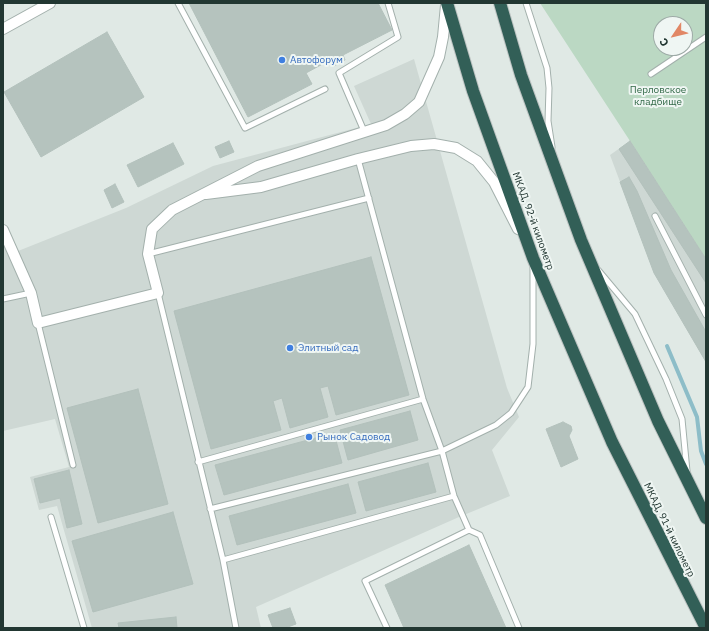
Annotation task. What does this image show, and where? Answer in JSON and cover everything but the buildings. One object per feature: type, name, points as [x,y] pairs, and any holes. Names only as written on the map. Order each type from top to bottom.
[{"type":"highway","name":"МКАД, 92-й километр","points":[[447,3],[473,91],[533,258],[612,442]]},
{"type":"highway","points":[[500,3],[521,75],[589,260],[658,421],[688,480],[703,505],[706,518]]},
{"type":"highway","name":"МКАД, 91-й километр","points":[[612,442],[706,628]]},
{"type":"street","points":[[3,29],[50,3]]},
{"type":"street","points":[[3,230],[31,293],[38,323],[158,293],[148,254],[152,229],[172,210],[258,166],[392,121],[405,114],[419,102],[439,57],[447,3]]},
{"type":"street","points":[[198,196],[261,187],[358,159],[411,146],[434,144],[456,148],[477,161],[494,182],[533,258]]},
{"type":"lane","points":[[178,3],[245,128],[325,89]]},
{"type":"lane","points":[[364,131],[339,73],[398,37],[388,3]]},
{"type":"lane","points":[[526,3],[547,68],[549,88],[548,121],[557,174]]},
{"type":"lane","points":[[651,74],[706,37]]},
{"type":"lane","points":[[358,159],[423,399],[442,451],[454,496],[469,530],[480,535],[519,628]]},
{"type":"lane","points":[[148,254],[368,198]]},
{"type":"lane","points":[[655,216],[706,315]]},
{"type":"lane","points":[[210,509],[442,451],[501,421],[511,413],[528,387],[533,344],[533,258]]},
{"type":"lane","points":[[589,260],[635,314],[666,378],[682,419],[688,480]]},
{"type":"lane","points":[[3,299],[31,293]]},
{"type":"lane","points":[[158,293],[223,560],[236,628]]},
{"type":"lane","points":[[38,323],[73,465]]},
{"type":"lane","points":[[198,462],[423,399]]},
{"type":"lane","points":[[223,560],[454,496]]},
{"type":"lane","points":[[51,517],[84,628]]},
{"type":"lane","points":[[387,628],[365,581],[469,530]]},
{"type":"shaded area","points":[[414,59],[507,388],[519,417],[492,450],[510,496],[256,607],[261,628],[92,628],[57,506],[39,510],[30,477],[69,467],[55,419],[3,431],[3,244],[8,255],[126,208],[213,166],[371,124],[354,86]]},
{"type":"shaded area","points":[[630,141],[706,259],[706,362],[654,273],[610,155]]},
{"type":"green space","name":"Перловское кладбище","points":[[540,3],[706,3],[706,259],[630,141]]},
{"type":"waterway","points":[[667,346],[697,417],[701,451],[706,464]]},
{"type":"place","name":"Автофорум","points":[[282,60]]},
{"type":"place","name":"Элитный сад","points":[[290,348]]},
{"type":"place","name":"Рынок Садовод","points":[[309,437]]}]
